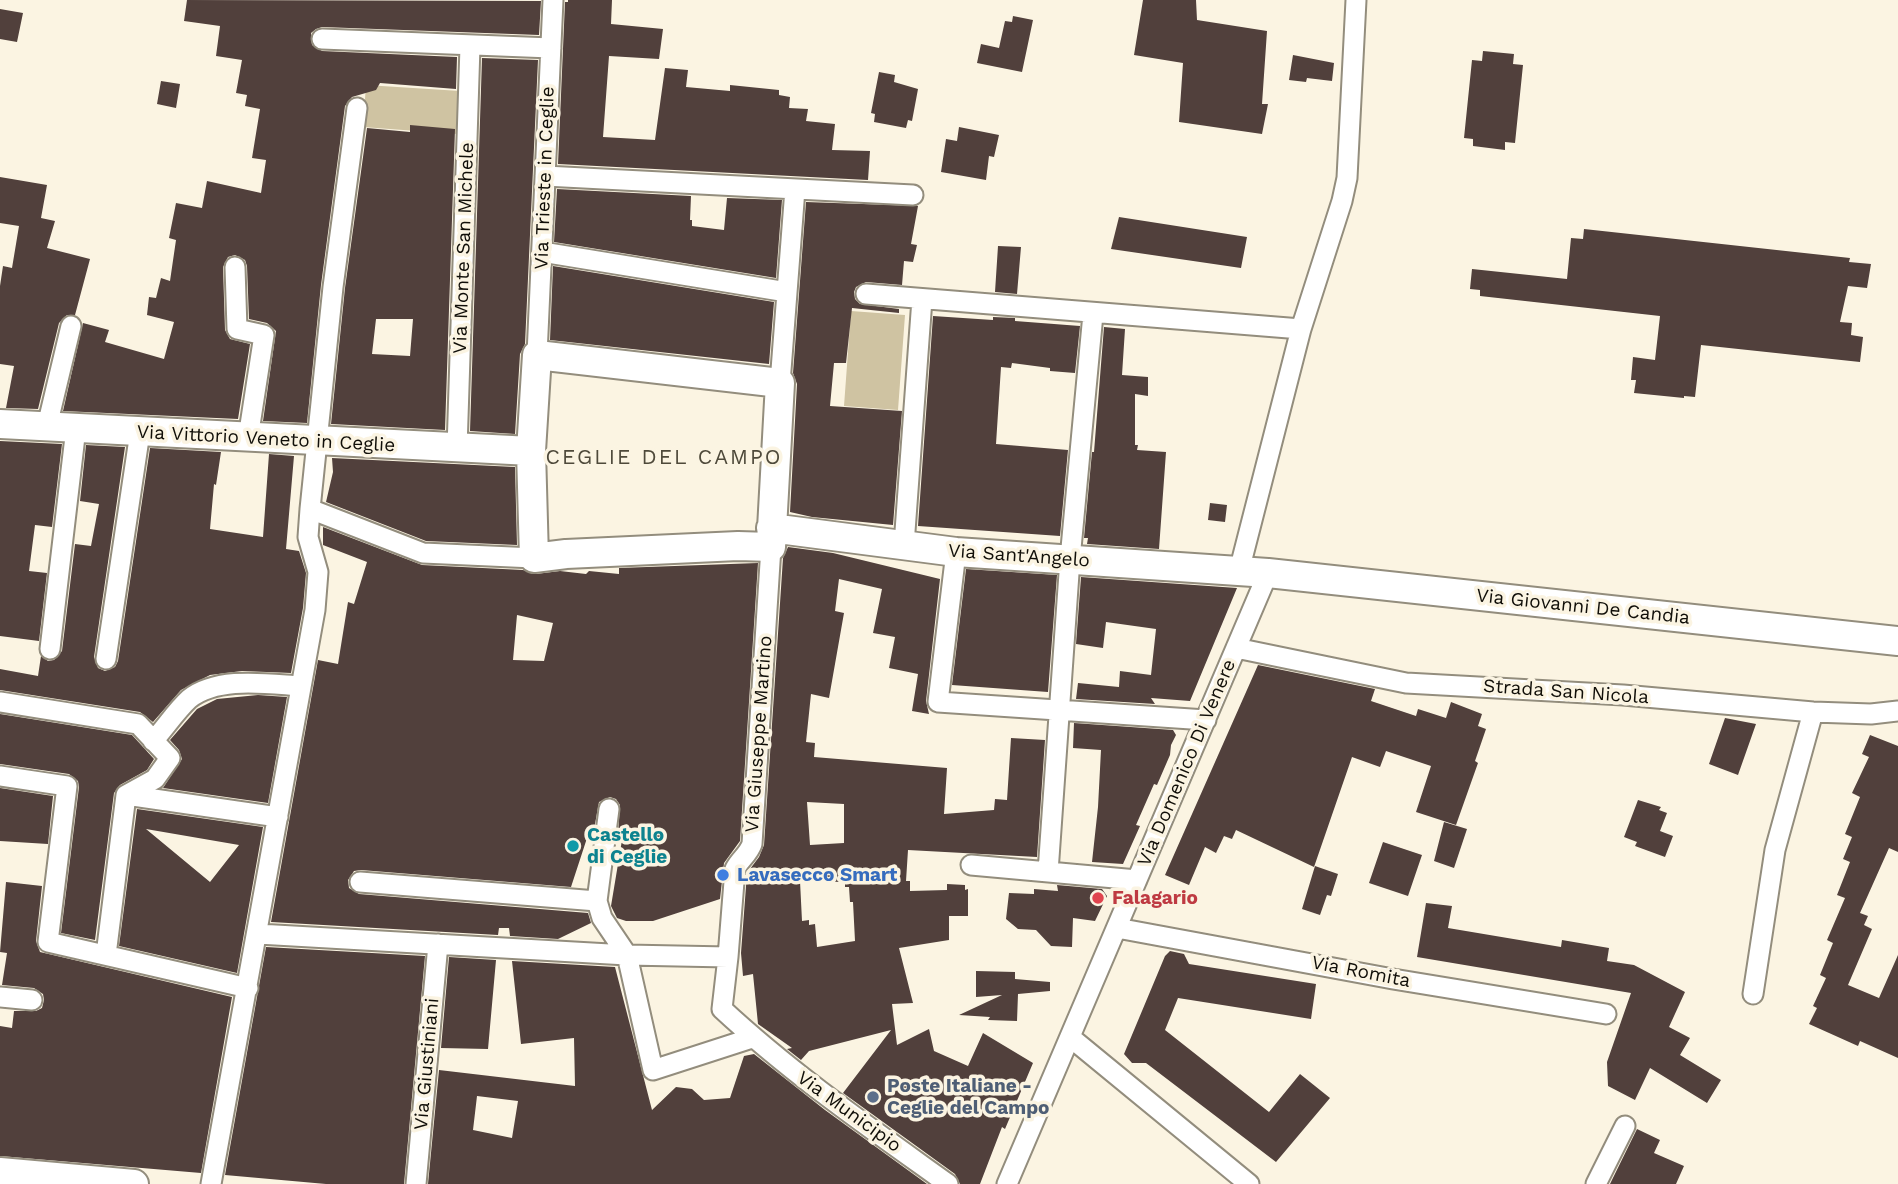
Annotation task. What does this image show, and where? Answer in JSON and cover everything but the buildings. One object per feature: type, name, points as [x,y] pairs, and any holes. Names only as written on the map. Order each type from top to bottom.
[{"type":"street","name":"Via Trieste in Ceglie","points":[[537,355],[553,0]]},
{"type":"street","points":[[1239,570],[1301,329],[1347,178],[1356,0]]},
{"type":"street","points":[[322,39],[551,48]]},
{"type":"street","name":"Via Monte San Michele","points":[[457,449],[470,46]]},
{"type":"street","points":[[211,1184],[258,934],[314,610],[317,572],[308,537],[310,509],[333,287],[357,108]]},
{"type":"street","points":[[545,176],[913,195]]},
{"type":"street","points":[[777,385],[548,365],[540,472],[541,543],[565,545],[763,533],[787,292],[795,188]]},
{"type":"street","points":[[542,252],[787,292]]},
{"type":"street","points":[[235,267],[237,329],[264,335],[248,438]]},
{"type":"street","points":[[866,294],[1301,329]]},
{"type":"street","points":[[904,545],[922,299]]},
{"type":"street","points":[[1048,872],[1070,559],[1093,314]]},
{"type":"street","points":[[47,426],[71,326]]},
{"type":"street","points":[[310,509],[423,553],[534,558],[531,452],[537,355],[777,385]]},
{"type":"street","points":[[771,538],[777,385]]},
{"type":"street","name":"Via Vittorio Veneto in Ceglie","points":[[0,424],[531,452]]},
{"type":"street","points":[[50,649],[76,428]]},
{"type":"street","points":[[106,659],[140,432]]},
{"type":"street","name":"Via Sant'Angelo","points":[[534,558],[566,554],[738,546],[771,538],[904,545],[956,552],[1268,573]]},
{"type":"street","name":"Via Giuseppe Martino","points":[[752,1038],[722,1009],[735,869],[749,853],[752,844],[771,538]]},
{"type":"street","points":[[956,552],[939,702],[1206,720]]},
{"type":"street","name":"Via Giovanni De Candia","points":[[1268,573],[1898,640]]},
{"type":"street","name":"Via Domenico Di Venere","points":[[1007,1184],[1268,573]]},
{"type":"street","name":"Strada San Nicola","points":[[1236,648],[1406,683],[1623,695],[1812,712],[1871,714],[1898,711]]},
{"type":"street","points":[[153,741],[189,700],[206,689],[256,684],[302,686]]},
{"type":"street","points":[[0,702],[138,724],[170,758],[155,779],[126,795]]},
{"type":"street","points":[[1753,994],[1775,850],[1812,712]]},
{"type":"street","points":[[0,776],[67,786],[48,942],[247,988]]},
{"type":"street","points":[[126,795],[278,817]]},
{"type":"street","points":[[106,955],[126,795]]},
{"type":"street","points":[[609,809],[597,901],[602,918],[627,955],[653,1070],[752,1038]]},
{"type":"street","points":[[971,865],[1137,880]]},
{"type":"street","points":[[360,882],[597,901]]},
{"type":"street","name":"Via Romita","points":[[1117,928],[1393,979],[1606,1014]]},
{"type":"street","points":[[258,934],[627,955],[728,957]]},
{"type":"street","name":"Via Giustiniani","points":[[416,1184],[438,944]]},
{"type":"street","points":[[641,961],[706,965],[714,1014],[737,1037],[661,1061],[641,961]]},
{"type":"street","points":[[0,997],[32,1000]]},
{"type":"street","points":[[1070,1037],[1249,1184]]},
{"type":"street","name":"Via Municipio","points":[[752,1038],[817,1090],[948,1184]]},
{"type":"street","points":[[1595,1184],[1625,1126]]},
{"type":"street","points":[[0,1172],[134,1184]]},
{"type":"shaded area","points":[[366,85],[460,91],[457,134],[363,127]]},
{"type":"shaded area","points":[[851,311],[905,315],[898,410],[844,406]]},
{"type":"place","name":"Castello di Ceglie","points":[[573,846]]},
{"type":"place","name":"Lavasecco Smart","points":[[723,875]]},
{"type":"place","name":"Falagario","points":[[1098,898]]},
{"type":"place","name":"Poste Italiane - Ceglie del Campo","points":[[873,1097]]},
{"type":"district","name":"CEGLIE DEL CAMPO","points":[[664,458]]}]
